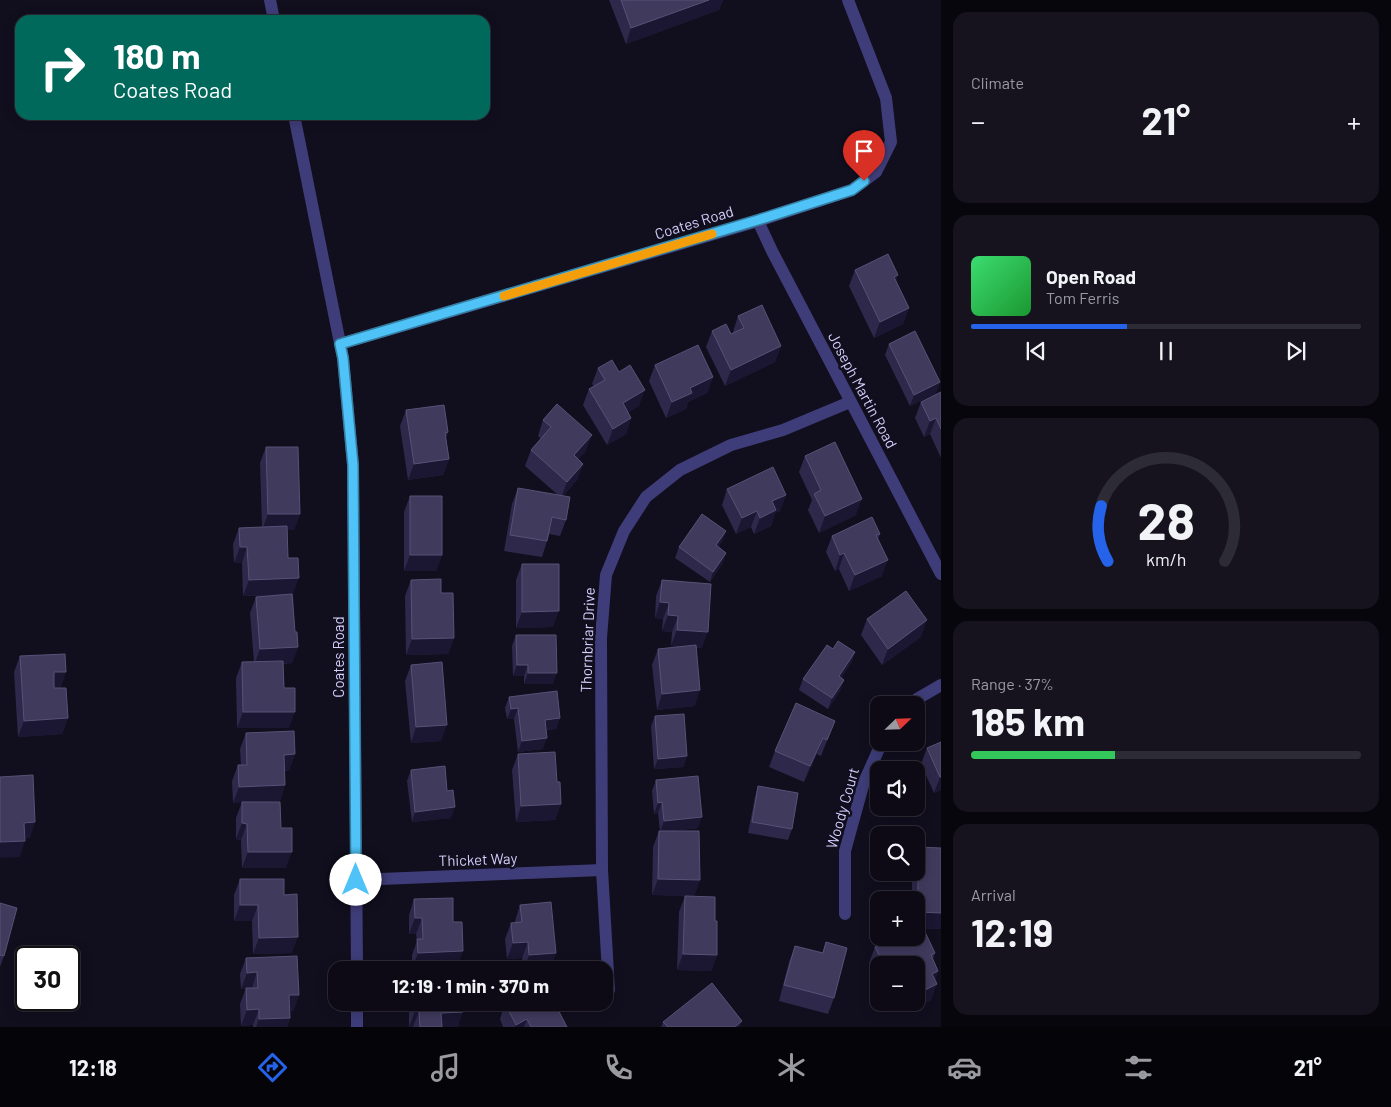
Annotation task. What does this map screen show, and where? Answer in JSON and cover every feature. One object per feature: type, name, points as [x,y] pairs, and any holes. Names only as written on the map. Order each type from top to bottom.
[{"type":"street","points":[[270,0],[273,15]]},
{"type":"street","name":"Coates Road","points":[[340,344],[758,220],[852,190],[876,172],[891,142],[886,98],[848,0]]},
{"type":"street","name":"Coates Road","points":[[295,120],[343,358],[353,465],[357,961]]},
{"type":"street","name":"Joseph Martin Road","points":[[758,220],[850,402],[941,574]]},
{"type":"street","name":"Thornbriar Drive","points":[[607,961],[602,870],[601,638],[606,575],[624,531],[646,497],[680,470],[731,445],[783,430],[850,402]]},
{"type":"street","points":[[922,696],[941,685]]},
{"type":"street","name":"Woody Court","points":[[845,914],[845,851],[864,782],[878,751]]},
{"type":"street","name":"Thicket Way","points":[[356,880],[602,870]]},
{"type":"street","points":[[357,1011],[357,1027]]},
{"type":"building","points":[[621,0],[709,0],[631,28]]},
{"type":"building","points":[[888,254],[898,275],[894,277],[909,308],[880,322],[855,270]]},
{"type":"building","points":[[762,305],[781,346],[731,370],[712,331],[726,324],[731,334],[744,328],[738,316]]},
{"type":"building","points":[[915,331],[940,382],[914,395],[889,344]]},
{"type":"building","points":[[698,345],[713,377],[690,388],[692,393],[672,402],[655,365]]},
{"type":"building","points":[[612,360],[619,372],[630,365],[645,390],[623,403],[631,418],[613,429],[589,389],[605,380],[598,368]]},
{"type":"building","points":[[941,392],[941,429],[936,418],[930,421],[921,402]]},
{"type":"building","points":[[557,404],[592,435],[574,455],[583,464],[567,482],[531,450],[551,427],[543,420]]},
{"type":"building","points":[[444,405],[448,432],[445,433],[449,459],[414,464],[406,410]]},
{"type":"building","points":[[835,442],[862,499],[825,516],[814,494],[821,490],[805,456]]},
{"type":"building","points":[[266,447],[298,447],[300,514],[268,514]]},
{"type":"building","points":[[773,467],[786,495],[772,501],[776,510],[760,518],[757,511],[742,518],[727,489]]},
{"type":"building","points":[[518,488],[570,497],[566,520],[552,517],[547,541],[510,535]]},
{"type":"building","points":[[410,496],[442,496],[442,555],[410,555]]},
{"type":"building","points":[[702,514],[726,531],[716,545],[726,553],[713,572],[679,547]]},
{"type":"building","points":[[872,517],[880,534],[876,535],[888,560],[855,575],[844,553],[840,555],[832,536]]},
{"type":"building","points":[[287,526],[288,558],[298,558],[299,578],[249,580],[247,547],[240,547],[239,528]]},
{"type":"building","points":[[522,564],[559,564],[559,611],[522,612]]},
{"type":"building","points":[[441,579],[441,593],[453,593],[454,638],[412,639],[411,580]]},
{"type":"building","points":[[662,580],[711,584],[708,632],[677,630],[678,616],[668,615],[669,603],[660,602]]},
{"type":"building","points":[[906,591],[927,620],[888,649],[867,619]]},
{"type":"building","points":[[292,594],[298,647],[260,649],[256,597]]},
{"type":"building","points":[[516,635],[556,635],[557,673],[528,673],[528,665],[517,665]]},
{"type":"building","points":[[838,641],[855,652],[839,676],[844,680],[832,698],[803,679],[827,645],[833,649]]},
{"type":"building","points":[[696,645],[700,690],[662,694],[658,649]]},
{"type":"building","points":[[65,654],[66,672],[54,672],[54,688],[66,688],[68,718],[24,721],[20,656]]},
{"type":"building","points":[[283,661],[284,688],[295,688],[295,712],[243,712],[242,662]]},
{"type":"building","points":[[442,662],[447,725],[416,727],[411,665]]},
{"type":"building","points":[[557,691],[560,718],[545,720],[547,738],[522,741],[518,708],[511,709],[509,697]]},
{"type":"building","points":[[796,703],[835,721],[827,740],[823,738],[810,766],[775,751]]},
{"type":"building","points":[[684,714],[687,756],[658,759],[655,716]]},
{"type":"building","points":[[294,731],[295,754],[284,755],[285,785],[239,787],[238,765],[247,765],[246,733]]},
{"type":"building","points":[[941,742],[941,777],[940,777],[927,748]]},
{"type":"building","points":[[555,752],[557,782],[560,782],[561,804],[521,806],[518,754]]},
{"type":"building","points":[[445,766],[447,791],[453,790],[455,807],[415,812],[411,770]]},
{"type":"building","points":[[33,775],[35,822],[24,823],[25,841],[0,842],[0,777]]},
{"type":"building","points":[[698,776],[702,817],[664,821],[662,802],[658,803],[656,780]]},
{"type":"building","points":[[758,786],[798,793],[792,829],[752,822]]},
{"type":"building","points":[[242,802],[280,802],[281,828],[292,828],[292,852],[248,852],[247,824],[242,823]]},
{"type":"building","points":[[659,831],[699,831],[700,880],[658,879]]},
{"type":"building","points":[[925,847],[941,848],[941,913],[925,912],[925,891],[918,891],[918,881],[925,881]]},
{"type":"building","points":[[240,879],[284,879],[284,895],[297,894],[298,937],[259,938],[258,905],[240,905]]},
{"type":"building","points":[[685,896],[715,897],[717,955],[683,954]]},
{"type":"building","points":[[453,898],[453,922],[462,922],[463,951],[418,953],[417,939],[423,939],[422,918],[415,918],[414,899]]},
{"type":"building","points":[[551,902],[556,953],[529,955],[528,942],[513,943],[511,923],[522,922],[520,905]]},
{"type":"building","points":[[0,903],[17,908],[4,956],[0,955]]},
{"type":"building","points":[[925,932],[935,953],[931,955],[938,971],[932,974],[937,984],[925,990],[925,956],[880,956],[875,947],[925,946]]},
{"type":"building","points":[[826,942],[847,948],[834,998],[784,985],[795,946],[823,953]]},
{"type":"building","points":[[297,956],[299,995],[289,995],[290,1018],[259,1019],[259,1009],[247,1010],[246,988],[258,988],[257,972],[247,973],[246,958]]},
{"type":"building","points":[[712,983],[742,1021],[735,1027],[668,1027],[663,1022]]},
{"type":"building","points":[[419,1011],[463,1011],[441,1013],[442,1027],[420,1027]]},
{"type":"building","points":[[509,1011],[559,1011],[567,1027],[531,1027],[527,1019],[516,1025]]},
{"type":"slow traffic","points":[[504,296],[712,234]]},
{"type":"route","points":[[356,880],[353,465],[340,344],[758,220],[852,190],[864,181]]}]
